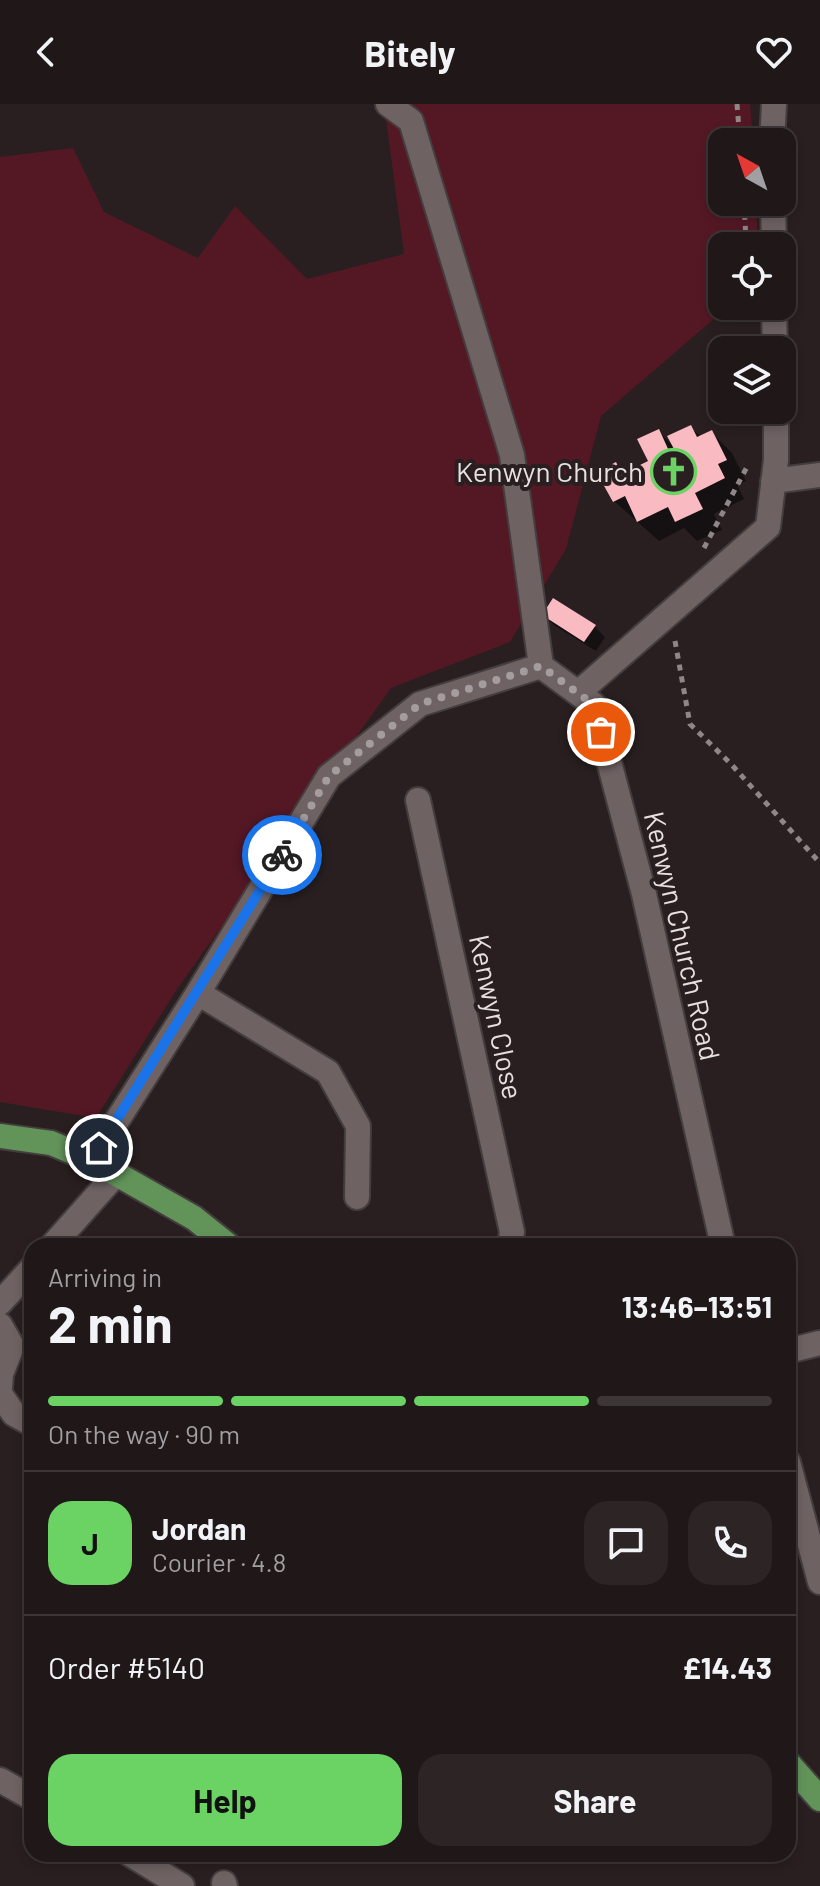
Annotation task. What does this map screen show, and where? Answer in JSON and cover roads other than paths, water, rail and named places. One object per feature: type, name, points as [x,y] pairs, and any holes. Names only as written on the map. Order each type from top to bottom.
[{"type":"main road","points":[[0,1136],[51,1143],[92,1160],[194,1218],[219,1238]]},
{"type":"main road","points":[[796,1772],[820,1799]]},
{"type":"street","points":[[92,1160],[198,993],[329,776],[420,704],[541,666],[512,455],[411,121],[388,104]]},
{"type":"street","points":[[773,128],[774,104]]},
{"type":"street","points":[[578,693],[768,527],[776,460],[776,424]]},
{"type":"street","points":[[773,481],[820,475]]},
{"type":"street","name":"Kenwyn Church Road","points":[[541,666],[594,705],[644,894],[721,1238]]},
{"type":"street","name":"Kenwyn Close","points":[[418,800],[511,1238]]},
{"type":"street","points":[[198,993],[328,1072],[358,1126],[357,1197]]},
{"type":"street","points":[[59,1238],[116,1174]]},
{"type":"street","points":[[0,1303],[24,1277]]},
{"type":"street","points":[[0,1325],[12,1346],[1,1374],[0,1388]]},
{"type":"street","points":[[796,1349],[820,1343]]},
{"type":"street","points":[[0,1394],[14,1414],[24,1420]]},
{"type":"street","points":[[796,1487],[816,1551],[820,1582]]},
{"type":"street","points":[[0,1780],[24,1794]]},
{"type":"street","points":[[143,1862],[182,1886]]},
{"type":"place","name":"Kenwyn Church","points":[[674,472]]}]
